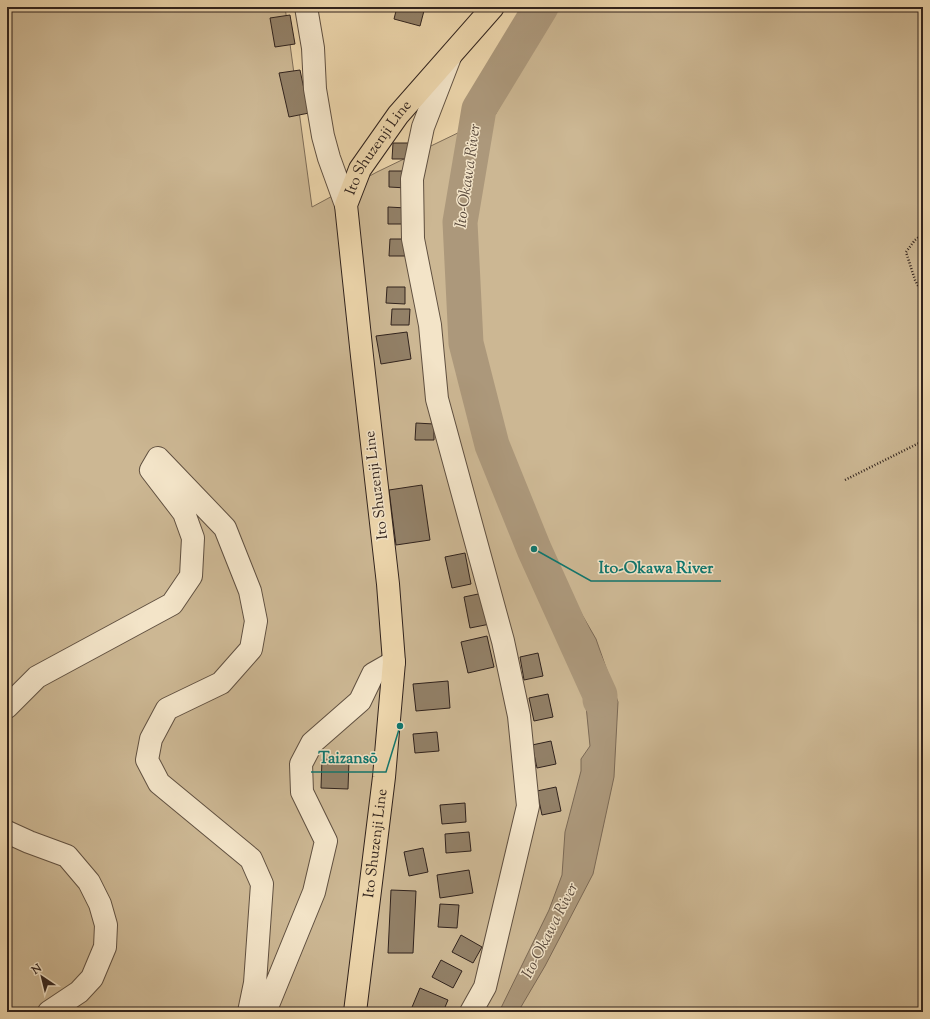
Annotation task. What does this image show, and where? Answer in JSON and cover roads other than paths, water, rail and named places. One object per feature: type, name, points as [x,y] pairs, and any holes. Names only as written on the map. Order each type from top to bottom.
[{"type":"main road","name":"Ito Shuzenji Line","points":[[355,1012],[384,777],[394,662],[388,584],[346,205],[360,169],[398,115],[493,7]]},
{"type":"street","points":[[306,7],[313,48],[315,90],[323,136],[328,158],[346,205]]},
{"type":"street","points":[[450,56],[423,127],[412,179],[412,239],[430,325],[437,399],[503,641],[519,716],[528,806],[506,892],[485,987],[471,1012]]},
{"type":"street","points":[[7,707],[37,677],[172,604],[191,576],[193,538],[184,513],[151,470],[158,458],[225,528],[250,591],[256,622],[251,649],[221,683],[167,709],[151,739],[147,760],[159,783],[251,859],[262,884],[255,984],[249,1012]]},
{"type":"street","points":[[265,1012],[314,892],[326,841],[302,792],[301,764],[312,744],[360,701],[373,674],[394,662]]},
{"type":"street","points":[[7,832],[67,856],[88,882],[100,904],[106,925],[105,947],[92,978],[79,992],[48,1012]]},
{"type":"water","points":[[540,579],[577,606],[596,639],[618,702],[614,777],[593,874],[545,966],[518,1012],[499,1012],[549,910],[562,875],[565,832],[581,771],[581,759],[590,746],[579,635]]},
{"type":"waterway","name":"Ito-Okawa River","points":[[541,7],[479,109],[460,222],[466,343],[492,445],[534,549],[600,695],[600,700]]},
{"type":"place","name":"Ito-Okawa River","points":[[534,549]]},
{"type":"place","name":"Taizansō","points":[[400,726]]}]
